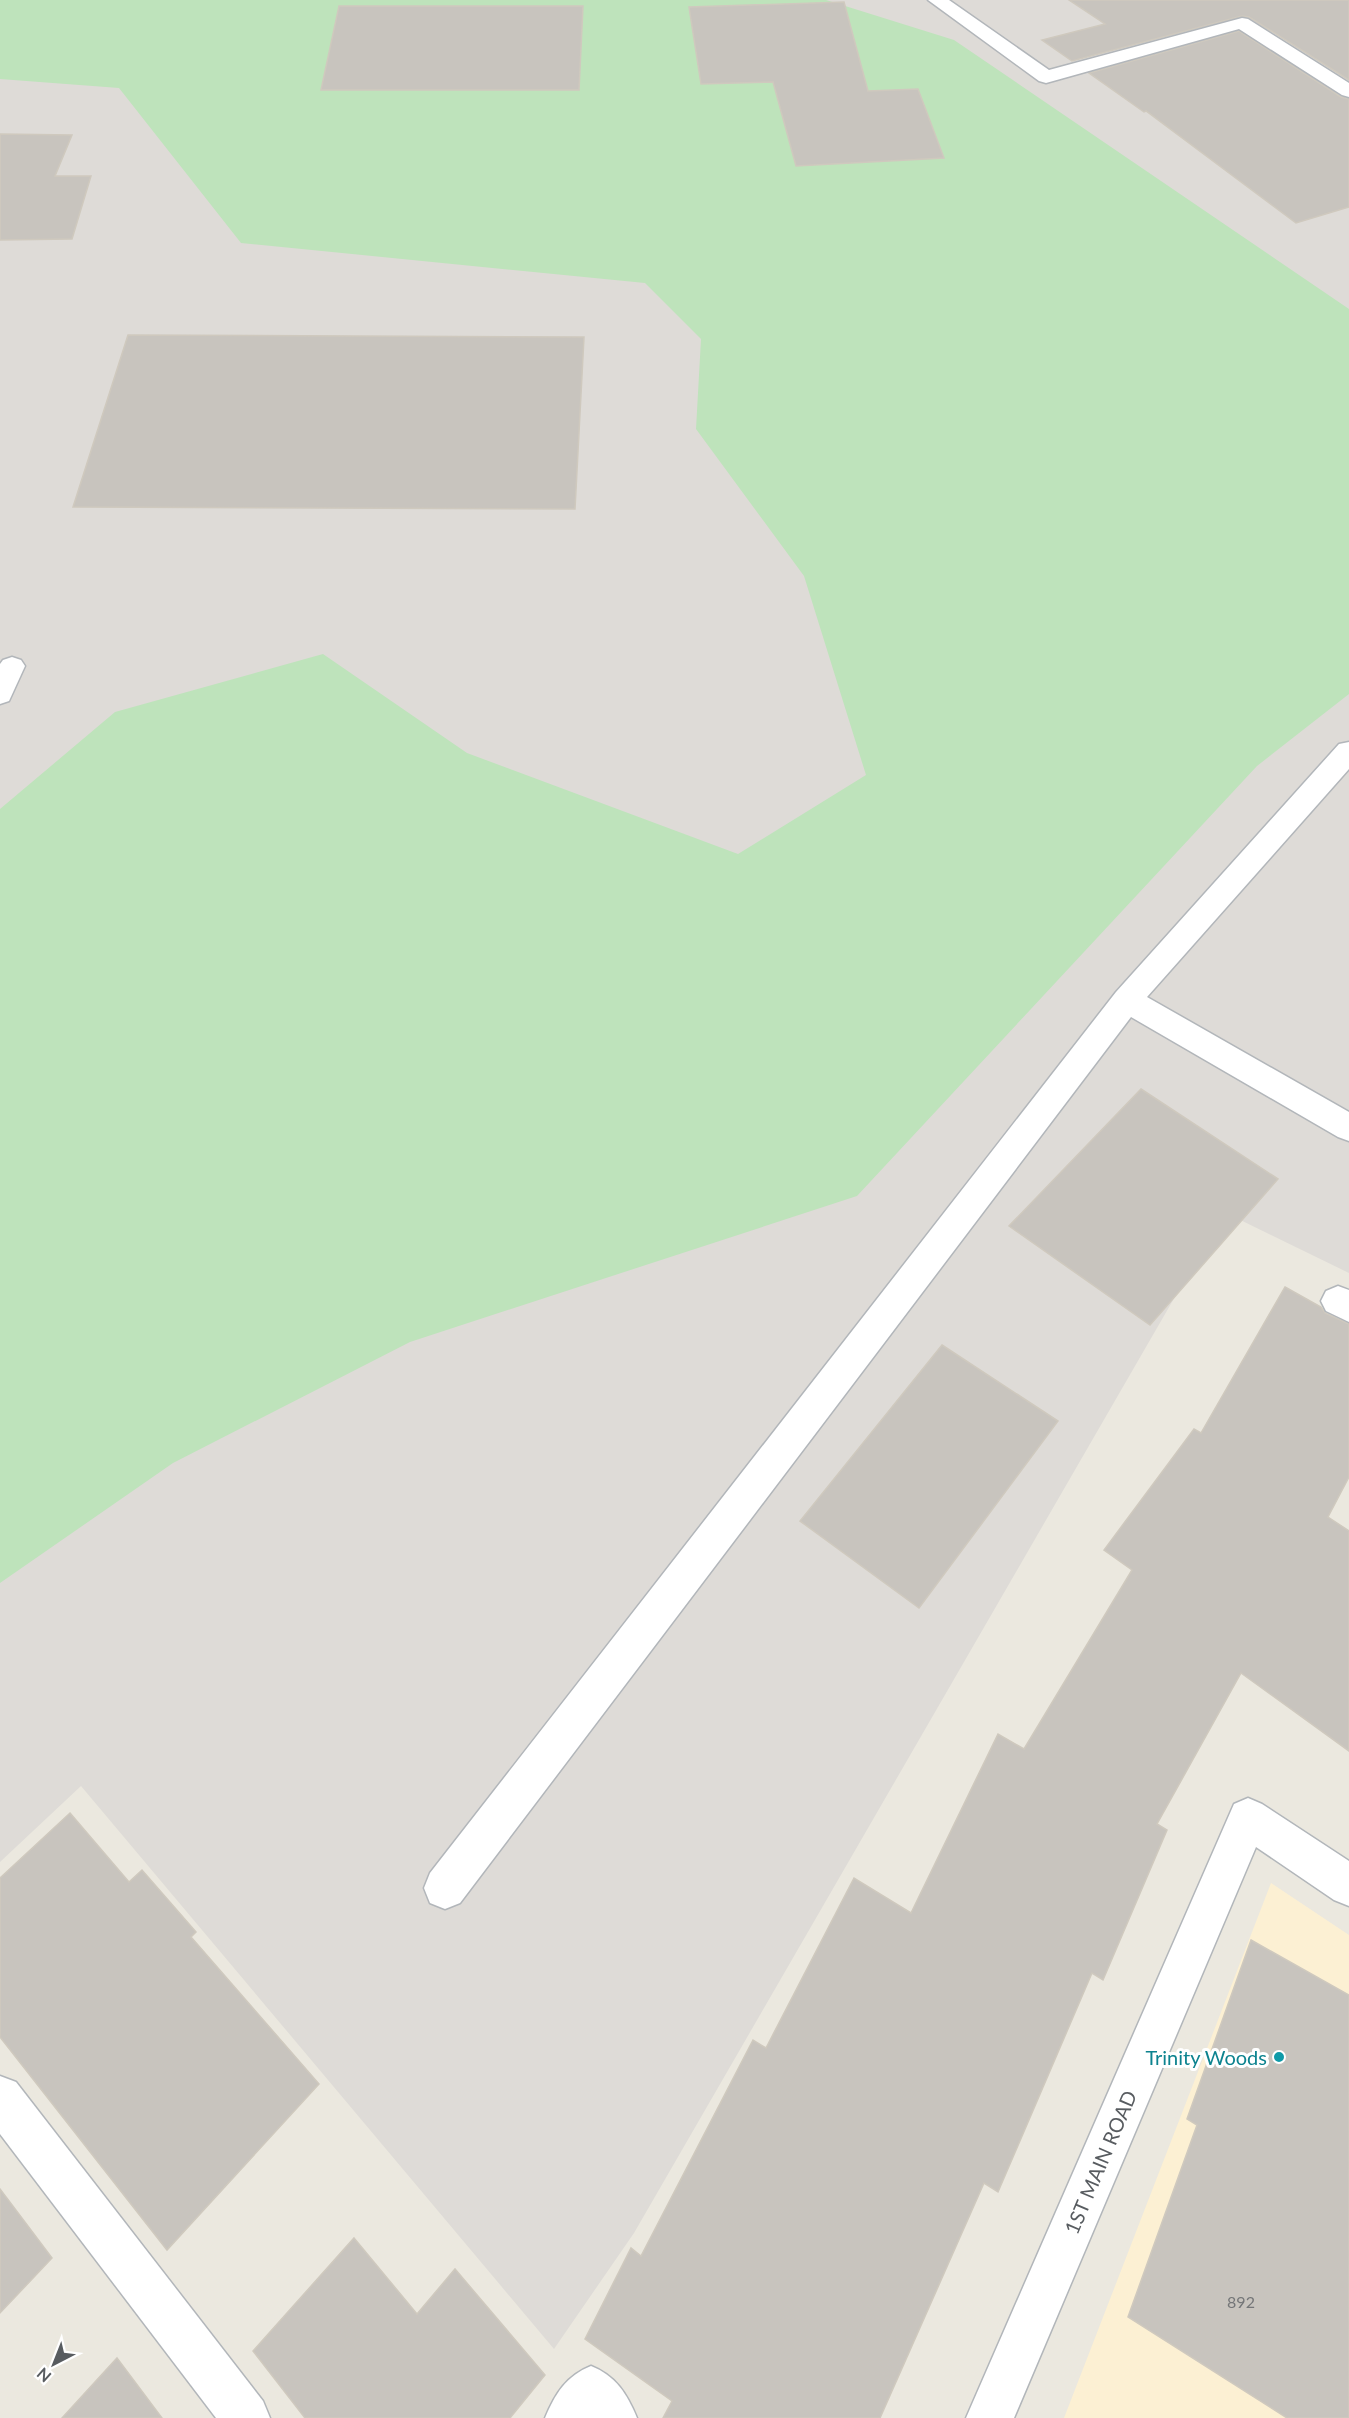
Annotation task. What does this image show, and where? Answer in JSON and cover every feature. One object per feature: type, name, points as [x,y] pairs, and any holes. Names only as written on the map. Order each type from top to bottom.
[{"type":"street","points":[[937,0],[1046,77],[1242,23],[1349,91]]},
{"type":"street","points":[[0,695],[12,666]]},
{"type":"street","points":[[445,1888],[1127,1000],[1349,751]]},
{"type":"street","points":[[1127,1000],[1349,1128]]},
{"type":"street","name":"1ST MAIN ROAD","points":[[990,2418],[1248,1818],[1349,1885]]},
{"type":"street","points":[[0,2098],[246,2418]]},
{"type":"street","points":[[569,2418],[591,2390],[613,2418]]},
{"type":"shaded area","points":[[0,0],[1349,0],[1349,1273],[1224,1212],[634,2233],[554,2349],[81,1786],[0,1862]]},
{"type":"shaded area","points":[[1271,1883],[1349,1935],[1349,2418],[1064,2418]]},
{"type":"green space","points":[[0,0],[826,0],[954,40],[1349,309],[1349,694],[1257,766],[857,1196],[410,1342],[173,1463],[0,1583],[0,809],[115,712],[323,654],[467,753],[738,854],[866,775],[804,576],[696,429],[701,339],[645,283],[241,243],[119,88],[0,79]]},
{"type":"building","points":[[1069,0],[1349,0],[1349,80],[1249,17],[1242,16],[1072,61],[1042,40],[1105,24]]},
{"type":"building","points":[[844,2],[868,91],[918,89],[944,158],[796,166],[773,82],[701,84],[689,7]]},
{"type":"building","points":[[339,6],[583,6],[579,90],[321,90]]},
{"type":"building","points":[[1239,31],[1341,97],[1349,99],[1349,207],[1296,223],[1146,111],[1144,112],[1089,73]]},
{"type":"building","points":[[0,134],[72,135],[55,176],[91,176],[72,239],[0,240]]},
{"type":"building","points":[[128,335],[584,337],[575,509],[73,507]]},
{"type":"building","points":[[1141,1089],[1278,1179],[1150,1325],[1009,1226]]},
{"type":"building","points":[[1285,1287],[1321,1307],[1325,1313],[1349,1324],[1349,1477],[1328,1517],[1349,1531],[1349,1751],[1241,1673],[1157,1824],[1167,1830],[1103,1980],[1092,1973],[998,2192],[984,2183],[880,2418],[663,2418],[672,2401],[585,2339],[631,2248],[641,2256],[753,2040],[766,2048],[854,1878],[911,1913],[998,1734],[1024,1749],[1132,1570],[1104,1550],[1194,1429],[1201,1433]]},
{"type":"building","points":[[942,1345],[1058,1421],[919,1608],[800,1521]]},
{"type":"building","points":[[70,1813],[129,1882],[142,1870],[196,1932],[191,1937],[319,2084],[167,2250],[0,2037],[0,1878]]},
{"type":"building","points":[[1251,1940],[1349,1995],[1349,2418],[1287,2418],[1128,2317],[1197,2125],[1187,2119]]},
{"type":"building","points":[[0,2189],[52,2258],[0,2313]]},
{"type":"building","points":[[354,2238],[417,2314],[455,2269],[545,2375],[510,2418],[305,2418],[253,2351]]},
{"type":"building","points":[[117,2358],[162,2418],[62,2418]]},
{"type":"place","name":"Trinity Woods","points":[[1279,2057]]}]
